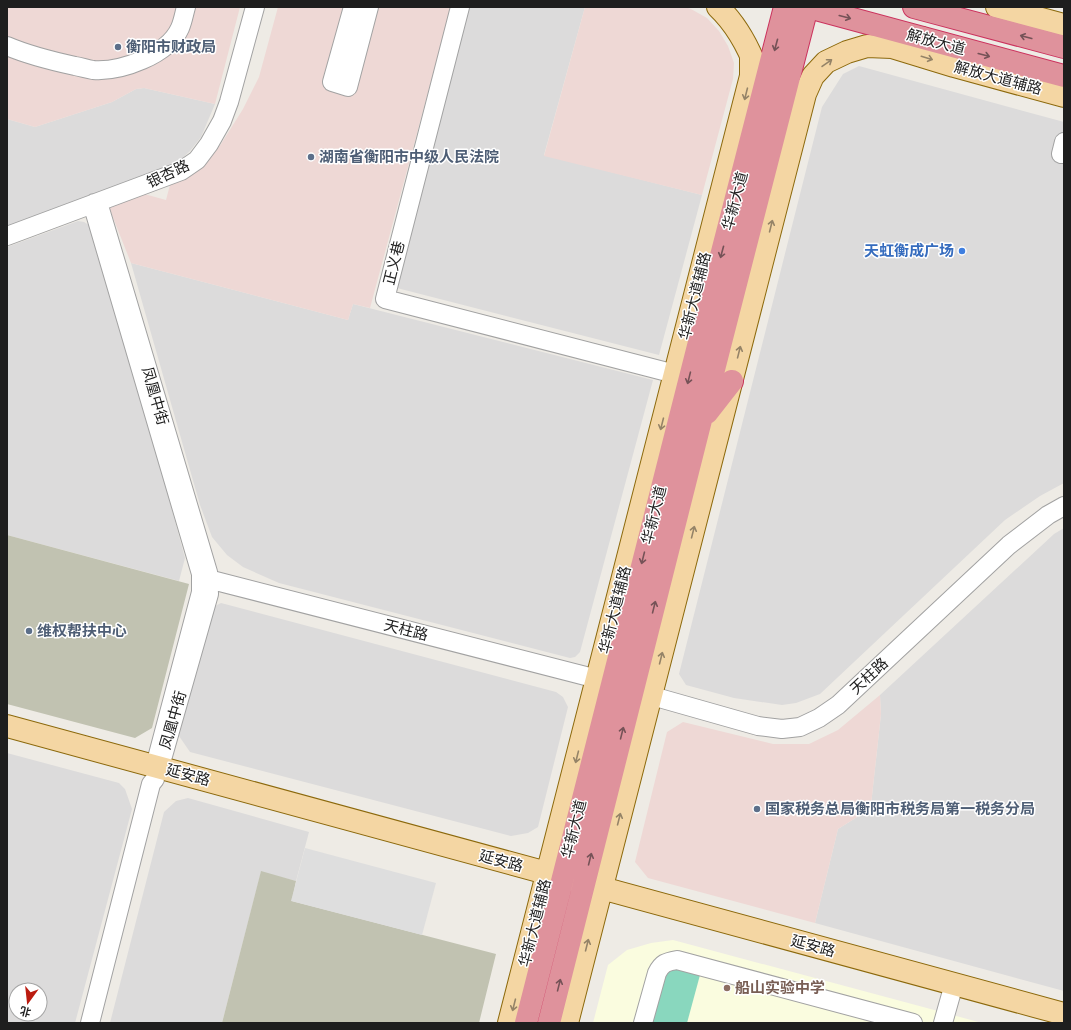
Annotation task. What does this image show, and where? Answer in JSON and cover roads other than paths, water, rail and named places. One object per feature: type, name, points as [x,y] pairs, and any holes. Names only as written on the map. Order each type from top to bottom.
[{"type":"highway","name":"华新大道","points":[[526,1023],[553,881],[705,285],[764,88],[785,7]]},
{"type":"highway","name":"华新大道","points":[[549,1023],[591,891],[642,693],[701,420],[807,7]]},
{"type":"highway","name":"解放大道","points":[[807,7],[1064,76]]},
{"type":"highway","name":"解放大道","points":[[914,7],[1064,47]]},
{"type":"highway","points":[[701,420],[732,381]]},
{"type":"main road","points":[[718,7],[726,14],[742,36],[752,56],[764,88]]},
{"type":"main road","points":[[997,7],[1064,26]]},
{"type":"main road","points":[[872,24],[892,47]]},
{"type":"main road","points":[[642,693],[732,381],[805,94],[813,76],[826,62],[847,52],[867,46],[892,47],[922,38]]},
{"type":"main road","name":"解放大道辅路","points":[[892,47],[954,66],[1064,96]]},
{"type":"main road","name":"华新大道辅路","points":[[604,681],[675,374],[705,285],[751,76],[752,56]]},
{"type":"main road","name":"延安路","points":[[7,726],[156,773],[952,989],[1064,1014]]},
{"type":"main road","name":"延安路","points":[[7,739],[156,773]]},
{"type":"main road","name":"华新大道辅路","points":[[510,1023],[553,881]]},
{"type":"main road","points":[[567,1023],[591,891]]},
{"type":"main road","name":"延安路","points":[[952,989],[1053,1023]]},
{"type":"street","points":[[7,46],[51,61],[93,70],[122,67],[146,58],[166,46],[180,29],[186,7]]},
{"type":"street","name":"银杏路","points":[[7,236],[181,171],[197,160],[209,144],[222,121],[229,102],[255,7]]},
{"type":"street","points":[[353,7],[332,82],[348,86],[369,7]]},
{"type":"street","name":"正义巷","points":[[460,7],[385,299],[675,374]]},
{"type":"street","points":[[1064,142],[1061,154],[1064,154]]},
{"type":"street","name":"凤凰中街","points":[[94,203],[94,210],[201,574],[204,579],[156,762],[156,785],[98,1023]]},
{"type":"street","name":"天柱路","points":[[642,693],[758,726],[782,729],[800,727],[819,718],[838,705],[1008,545],[1048,515],[1064,506]]},
{"type":"street","name":"天柱路","points":[[204,579],[604,681]]},
{"type":"street","name":"凤凰中街","points":[[90,1023],[151,784],[156,773]]},
{"type":"street","points":[[643,1023],[660,966],[677,960],[913,1023]]},
{"type":"street","points":[[943,1023],[952,989]]},
{"type":"place","name":"衡阳市财政局","points":[[118,47]]},
{"type":"place","name":"湖南省衡阳市中级人民法院","points":[[311,157]]},
{"type":"place","name":"天虹衡成广场","points":[[962,251]]},
{"type":"place","name":"维权帮扶中心","points":[[29,631]]},
{"type":"place","name":"国家税务总局衡阳市税务局第一税务分局","points":[[757,809]]},
{"type":"place","name":"船山实验中学","points":[[727,988]]}]
